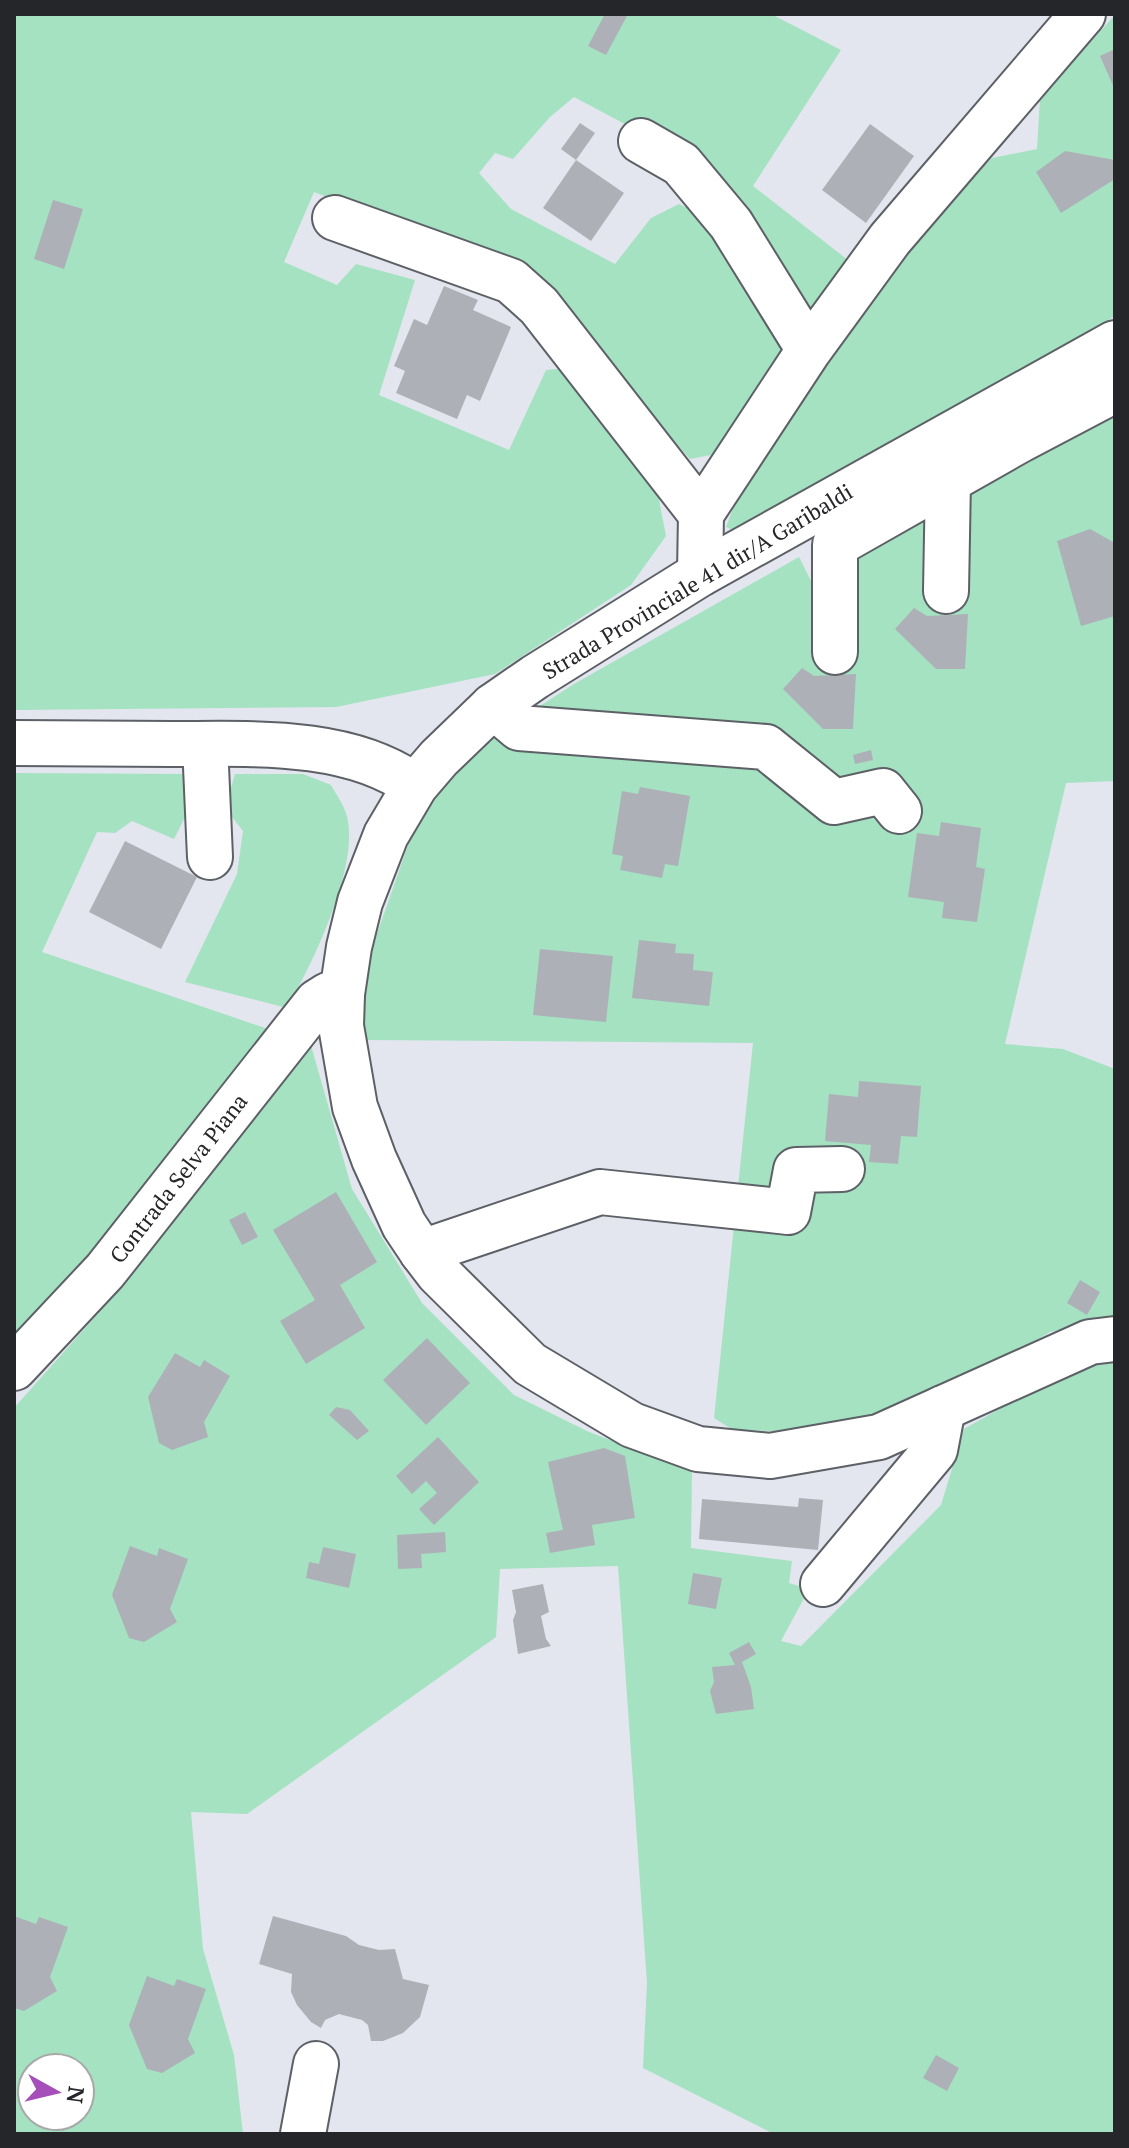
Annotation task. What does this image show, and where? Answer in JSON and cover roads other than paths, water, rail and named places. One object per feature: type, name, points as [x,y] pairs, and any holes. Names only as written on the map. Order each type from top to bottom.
[{"type":"main road","points":[[700,574],[701,514],[809,350],[890,239],[1083,14]]},
{"type":"main road","points":[[641,141],[681,164],[731,224],[809,350]]},
{"type":"main road","points":[[335,218],[511,281],[539,306],[701,514]]},
{"type":"main road","name":"Strada Provinciale 41 dir/A Garibaldi","points":[[1115,343],[1011,423],[700,574],[493,706],[415,786],[386,835],[360,902],[349,947],[341,1026],[355,1107],[404,1225],[422,1252],[438,1273],[530,1364],[632,1425],[698,1449],[770,1456],[879,1437],[1090,1342],[1115,1339]]},
{"type":"main road","points":[[835,652],[835,545],[948,480],[1011,423],[1115,390]]},
{"type":"main road","points":[[946,591],[948,480]]},
{"type":"main road","points":[[493,706],[519,728],[766,747],[834,802],[883,791],[899,811]]},
{"type":"main road","points":[[14,743],[265,745],[324,750],[392,772],[415,786]]},
{"type":"main road","points":[[205,744],[210,857]]},
{"type":"main road","name":"Contrada Selva Piana","points":[[14,1368],[105,1271],[317,1002],[328,995],[342,994]]},
{"type":"main road","points":[[422,1252],[600,1192],[788,1212],[796,1170],[842,1169]]},
{"type":"main road","points":[[823,1584],[935,1450],[943,1408]]},
{"type":"main road","points":[[303,2134],[316,2064]]}]
